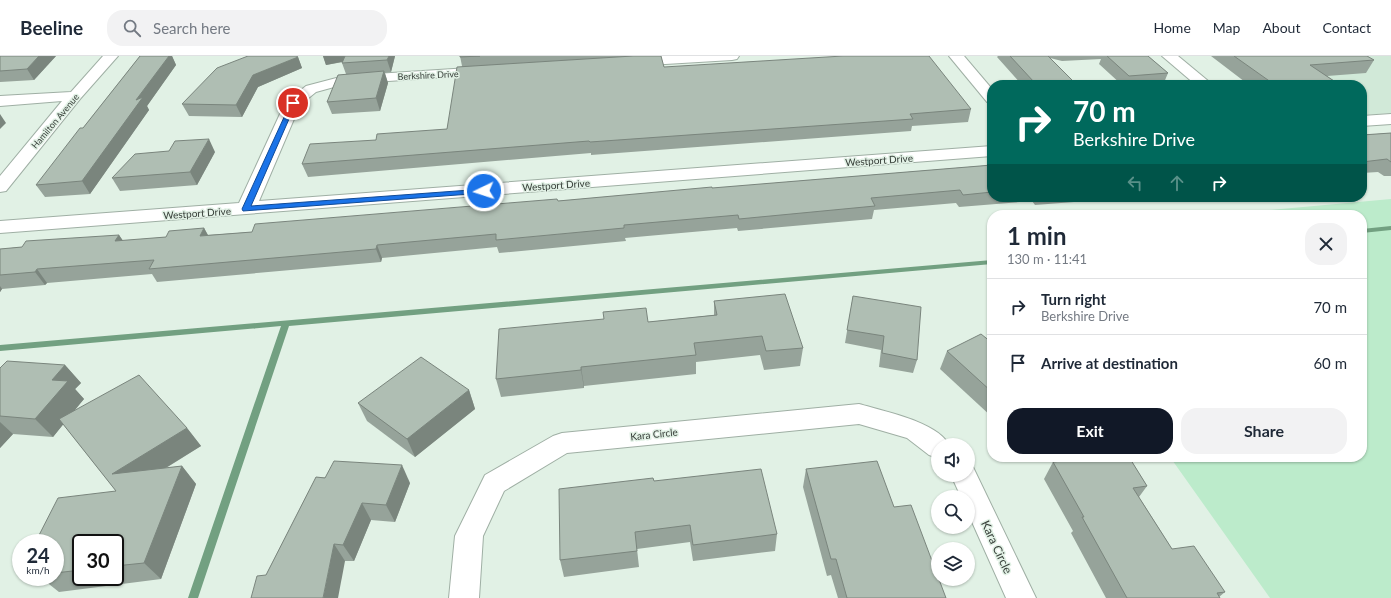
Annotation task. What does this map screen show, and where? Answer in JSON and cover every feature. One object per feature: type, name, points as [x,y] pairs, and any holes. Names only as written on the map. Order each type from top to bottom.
[{"type":"street","name":"Hamilton Avenue","points":[[0,187],[75,96],[111,56]]},
{"type":"street","points":[[621,63],[732,56]]},
{"type":"street","points":[[956,56],[987,94]]},
{"type":"street","points":[[1169,56],[1199,80]]},
{"type":"street","name":"Berkshire Drive","points":[[246,209],[293,103],[311,89],[344,80],[502,70]]},
{"type":"street","points":[[0,101],[75,96]]},
{"type":"street","points":[[1367,121],[1391,119]]},
{"type":"street","name":"Westport Drive","points":[[0,227],[987,151]]},
{"type":"street","name":"Kara Circle","points":[[464,598],[469,536],[494,483],[562,442],[859,414],[915,431],[931,443]]},
{"type":"street","name":"Kara Circle","points":[[967,482],[1021,598]]},
{"type":"shaded area","points":[[1278,56],[1391,56],[1391,113],[1367,115],[1367,80],[1313,80]]},
{"type":"green space","points":[[1391,199],[1391,598],[1270,598],[1174,462],[1367,462],[1367,210],[1270,210]]},
{"type":"building","points":[[0,56],[39,56],[27,69],[0,71]]},
{"type":"building","points":[[140,56],[169,56],[136,100],[143,97],[82,181],[36,185],[80,128],[83,128]]},
{"type":"building","points":[[248,56],[298,57],[253,75],[236,105],[182,104],[217,68]]},
{"type":"building","points":[[345,56],[389,56],[387,60],[342,63]]},
{"type":"building","points":[[633,56],[661,56],[664,67],[843,56],[929,56],[971,109],[910,114],[913,119],[589,141],[302,164],[310,144],[376,140],[377,134],[447,129],[457,67]]},
{"type":"building","points":[[1010,56],[1048,56],[1072,80],[1032,80]]},
{"type":"building","points":[[1107,56],[1148,56],[1168,73],[1129,76]]},
{"type":"building","points":[[1234,56],[1367,56],[1374,60],[1310,65],[1332,80],[1268,80]]},
{"type":"building","points":[[384,71],[376,98],[327,102],[338,75]]},
{"type":"building","points":[[1391,133],[1391,162],[1387,159],[1367,161],[1367,135]]},
{"type":"building","points":[[209,139],[190,172],[112,178],[135,154],[169,151],[175,141]]},
{"type":"building","points":[[987,165],[987,193],[963,195],[960,190],[871,198],[875,206],[739,219],[738,215],[624,225],[624,228],[496,240],[496,234],[377,245],[376,249],[149,269],[154,260],[37,269],[35,272],[0,275],[0,249],[22,247],[26,241],[119,235],[115,241],[166,237],[169,231],[204,228],[200,236],[252,232],[255,224],[557,199],[558,201]]},
{"type":"building","points":[[785,294],[803,348],[766,351],[762,336],[694,343],[696,355],[581,367],[581,370],[496,379],[499,329],[604,319],[603,312],[646,308],[648,322],[717,315],[714,301]]},
{"type":"building","points":[[853,296],[921,307],[917,360],[882,353],[884,336],[847,330]]},
{"type":"building","points":[[981,334],[987,339],[987,387],[947,351]]},
{"type":"building","points":[[421,357],[469,390],[407,439],[358,403]]},
{"type":"building","points":[[7,361],[65,365],[52,380],[68,381],[35,419],[0,416],[0,368]]},
{"type":"building","points":[[139,375],[187,428],[112,474],[182,466],[144,563],[124,565],[124,534],[72,534],[72,571],[64,572],[64,534],[40,534],[58,498],[116,491],[59,419]]},
{"type":"building","points":[[334,461],[402,465],[386,505],[362,503],[343,545],[334,544],[323,598],[251,598],[257,576],[266,575],[316,477],[325,478]]},
{"type":"building","points":[[877,461],[894,507],[911,505],[931,558],[931,586],[941,586],[946,598],[847,598],[836,559],[831,559],[806,469]]},
{"type":"building","points":[[1053,462],[1132,462],[1147,486],[1133,488],[1172,549],[1194,546],[1225,592],[1217,593],[1220,598],[1127,598],[1082,517],[1084,517]]},
{"type":"building","points":[[761,469],[777,534],[693,545],[690,525],[635,532],[637,551],[560,560],[559,489],[653,478],[654,481]]},
{"type":"waterway","points":[[1367,230],[1391,228]]},
{"type":"waterway","points":[[286,323],[987,262]]},
{"type":"waterway","points":[[0,348],[286,323]]},
{"type":"waterway","points":[[193,598],[286,323]]},
{"type":"route","points":[[293,103],[246,209],[484,191]]}]
